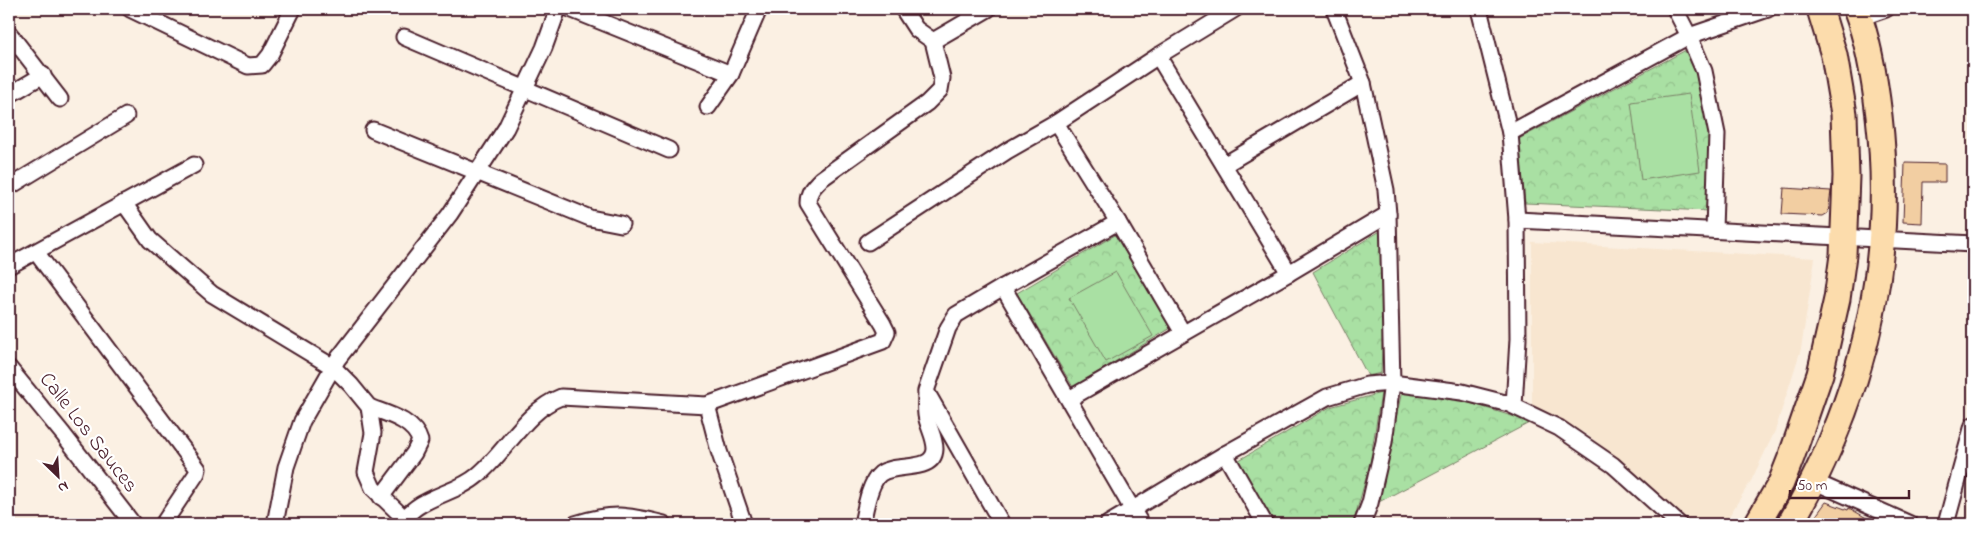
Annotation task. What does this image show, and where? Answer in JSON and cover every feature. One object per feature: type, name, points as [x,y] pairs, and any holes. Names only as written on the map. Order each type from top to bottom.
[{"type":"main road","points":[[1757,524],[1784,476],[1820,374],[1837,299],[1844,236],[1846,176],[1844,114],[1834,54],[1820,9]]},
{"type":"main road","points":[[1790,524],[1815,482],[1839,427],[1864,351],[1874,305],[1882,240],[1884,185],[1882,141],[1876,90],[1858,13]]},
{"type":"street","points":[[130,9],[248,66],[262,65],[270,55],[293,9]]},
{"type":"street","points":[[275,524],[286,467],[302,421],[337,360],[450,214],[506,128],[544,48],[558,9]]},
{"type":"street","points":[[570,9],[731,74]]},
{"type":"street","points":[[708,107],[731,74],[759,9]]},
{"type":"street","points":[[369,407],[373,433],[366,472],[372,488],[401,521],[418,506],[478,476],[530,418],[548,402],[561,397],[707,405],[883,341],[887,332],[883,324],[808,203],[808,196],[811,188],[821,179],[927,103],[940,90],[942,78],[933,41],[916,29],[903,9]]},
{"type":"street","points":[[933,41],[988,9]]},
{"type":"street","points":[[868,242],[1007,151],[1056,123],[1158,56],[1219,13],[1235,9]]},
{"type":"street","points":[[1334,9],[1363,83],[1386,190],[1388,214],[1392,383],[1384,442],[1370,503],[1362,524]]},
{"type":"street","points":[[1480,9],[1510,132],[1517,220],[1518,338],[1514,406]]},
{"type":"street","points":[[1675,9],[1704,71],[1717,134],[1714,230]]},
{"type":"street","points":[[1510,132],[1689,36],[1768,9]]},
{"type":"street","points":[[1858,13],[1886,9]]},
{"type":"street","points":[[9,33],[60,99]]},
{"type":"street","points":[[404,37],[669,150]]},
{"type":"street","points":[[1158,56],[1289,273]]},
{"type":"street","points":[[9,95],[43,75]]},
{"type":"street","points":[[1224,165],[1363,83]]},
{"type":"street","points":[[9,187],[126,116]]},
{"type":"street","points":[[1056,123],[1118,222],[1183,333]]},
{"type":"street","points":[[373,130],[590,218],[621,224]]},
{"type":"street","points":[[9,266],[194,165]]},
{"type":"street","points":[[124,203],[150,240],[212,294],[333,367],[369,407],[398,418],[417,432],[420,441],[414,453],[381,497]]},
{"type":"street","points":[[1069,399],[1388,214]]},
{"type":"street","points":[[1517,220],[1973,244]]},
{"type":"street","points":[[862,524],[870,489],[879,474],[895,467],[918,467],[930,460],[935,450],[926,415],[926,390],[948,328],[956,315],[1118,222]]},
{"type":"street","points":[[36,252],[198,469],[163,524]]},
{"type":"street","points":[[1003,287],[1141,524]]},
{"type":"street","name":"Calle Los Sauces","points":[[9,368],[133,524]]},
{"type":"street","points":[[1108,524],[1225,454],[1328,398],[1367,385],[1392,383],[1462,392],[1514,406],[1559,428],[1613,465],[1678,524]]},
{"type":"street","points":[[926,390],[1002,524]]},
{"type":"street","points":[[707,405],[719,450],[744,524]]},
{"type":"street","points":[[1946,524],[1969,460],[1973,425]]},
{"type":"street","points":[[1225,454],[1265,524]]},
{"type":"street","points":[[1815,482],[1910,524]]},
{"type":"street","points":[[575,524],[600,517],[621,515],[664,524]]},
{"type":"shaded area","points":[[1532,242],[1815,258],[1801,349],[1775,431],[1751,481],[1724,524],[1694,524],[1588,435],[1532,405]]},
{"type":"green space","points":[[1688,49],[1703,92],[1712,152],[1709,211],[1525,203],[1519,139]]},
{"type":"green space","points":[[1689,94],[1700,171],[1641,180],[1631,102]]},
{"type":"green space","points":[[1382,230],[1384,295],[1381,373],[1368,376],[1313,272]]},
{"type":"green space","points":[[1115,235],[1171,328],[1073,387],[1017,293]]},
{"type":"green space","points":[[1116,272],[1153,336],[1106,362],[1069,298]]},
{"type":"green space","points":[[1402,391],[1470,403],[1531,422],[1377,503]]},
{"type":"green space","points":[[1381,393],[1370,464],[1353,524],[1269,524],[1234,463],[1330,407]]},
{"type":"building","points":[[1905,163],[1945,164],[1945,182],[1923,182],[1922,223],[1903,222]]},
{"type":"building","points":[[1784,188],[1831,191],[1828,213],[1823,216],[1782,214]]},
{"type":"building","points":[[1826,502],[1848,510],[1849,508],[1877,524],[1810,524]]}]
